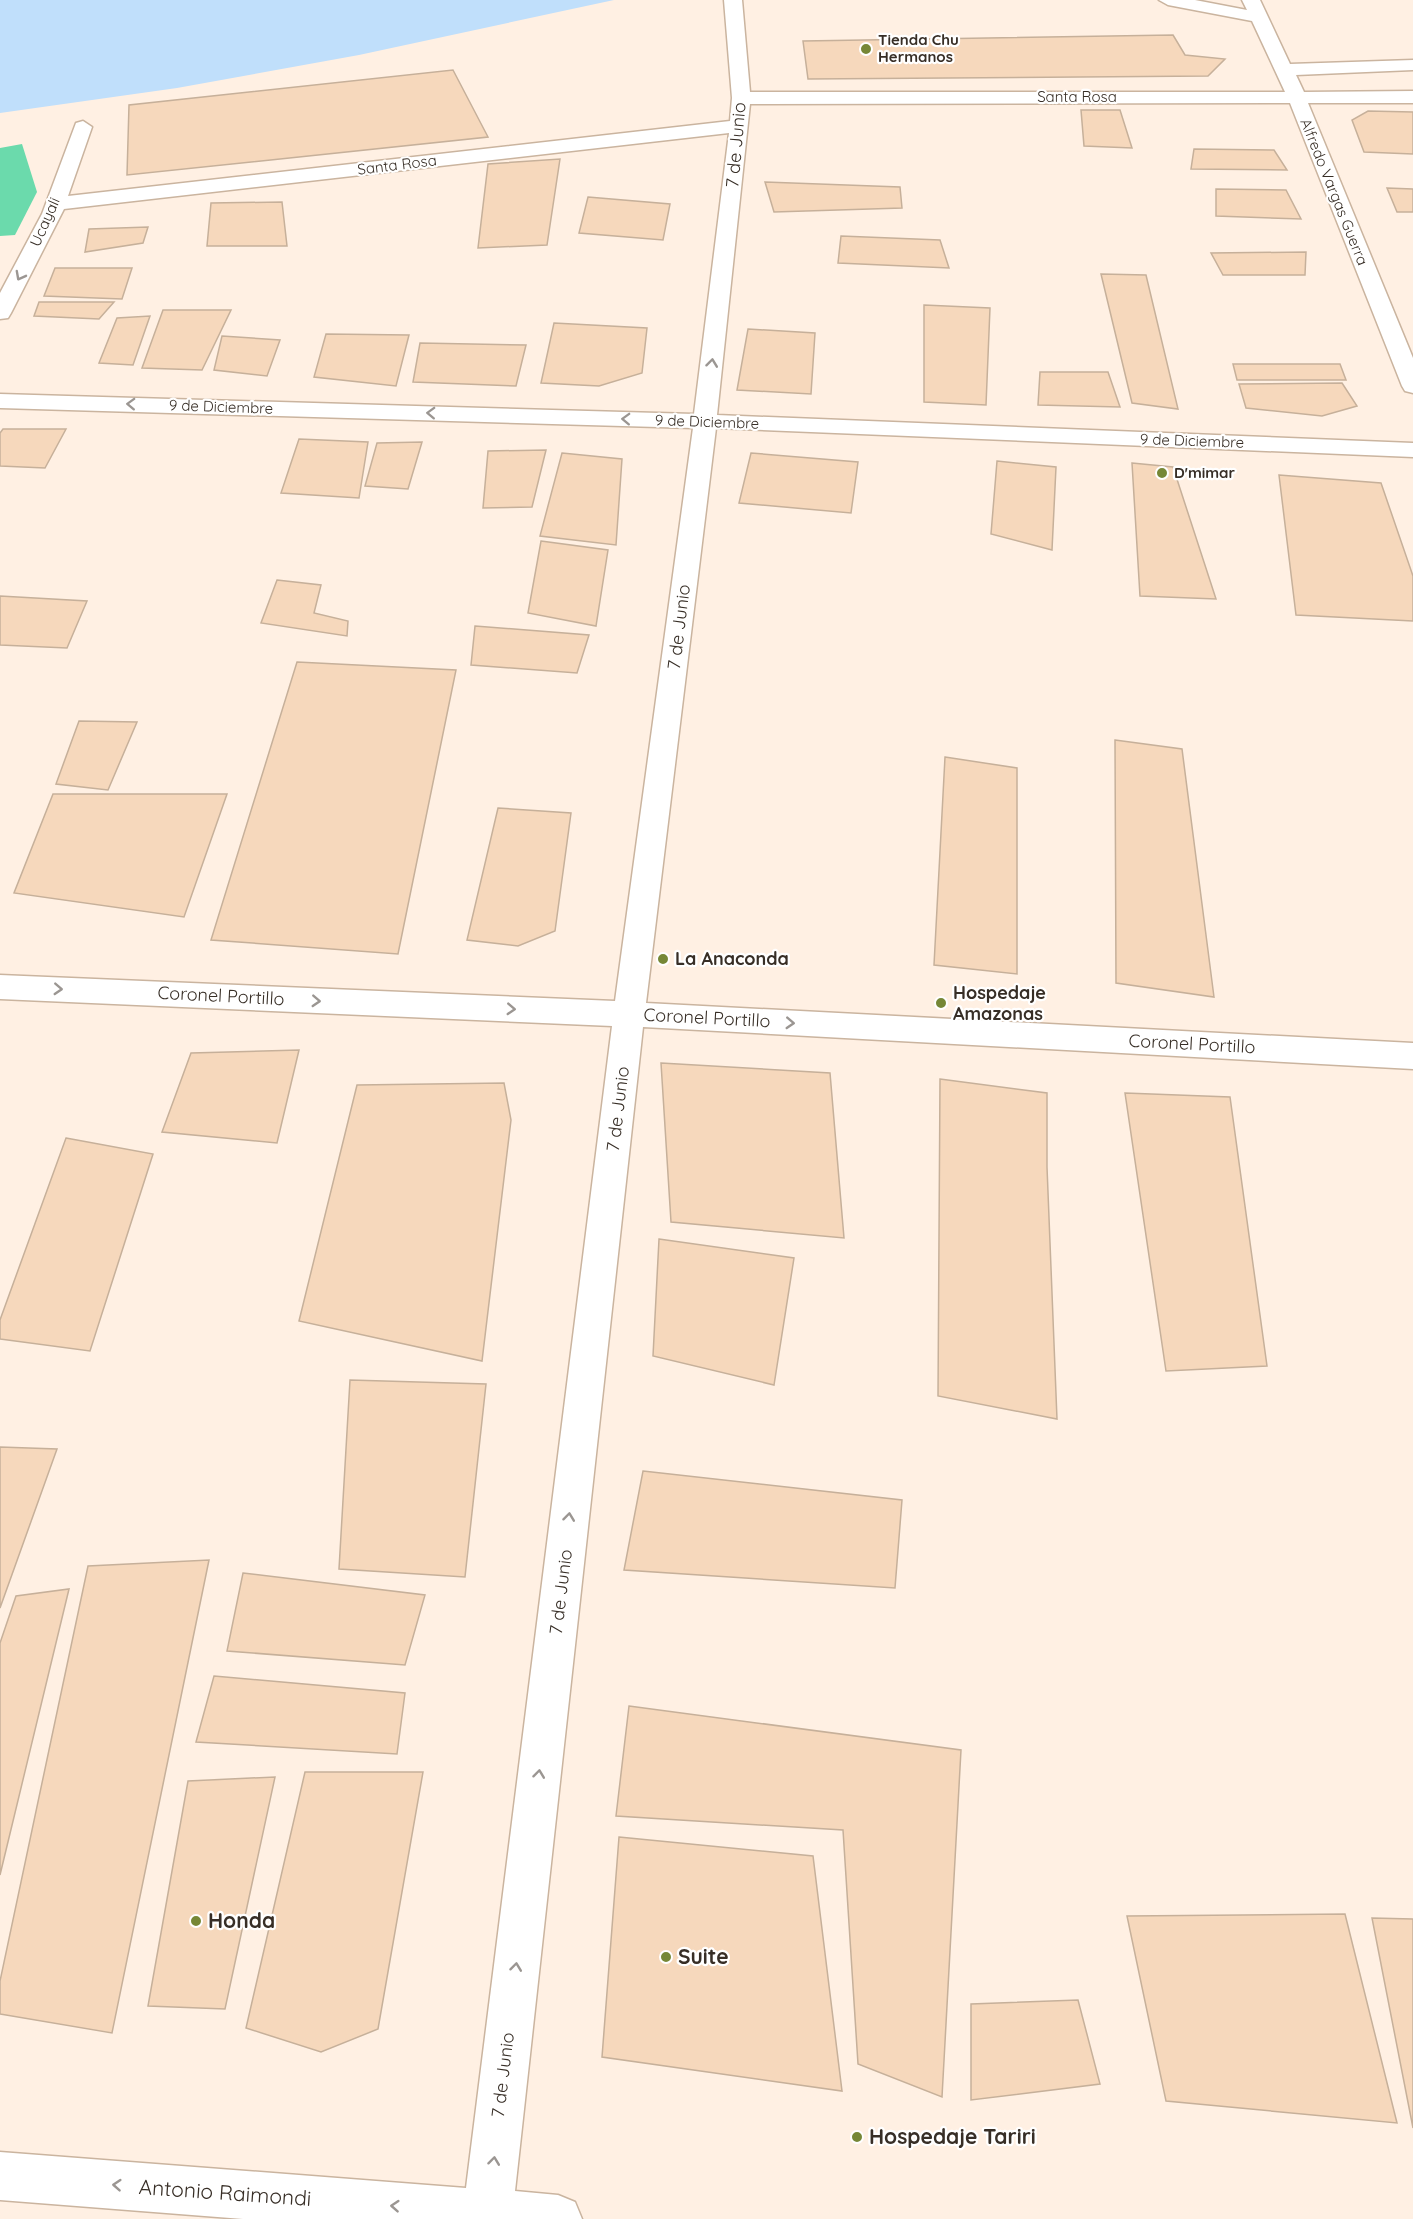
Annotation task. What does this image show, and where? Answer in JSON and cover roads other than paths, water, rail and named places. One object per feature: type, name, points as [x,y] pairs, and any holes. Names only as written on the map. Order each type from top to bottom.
[{"type":"street","name":"7 de Junio","points":[[487,2216],[629,1014],[705,422],[740,126],[741,98],[733,0]]},
{"type":"street","points":[[1168,0],[1258,17]]},
{"type":"street","name":"Alfredo Vargas Guerra","points":[[1251,0],[1296,96],[1413,386]]},
{"type":"street","points":[[1282,70],[1413,65]]},
{"type":"street","name":"Santa Rosa","points":[[741,98],[1413,97]]},
{"type":"street","name":"Santa Rosa","points":[[54,204],[740,126]]},
{"type":"street","name":"Ucayali","points":[[0,313],[52,214],[82,127]]},
{"type":"street","name":"9 de Diciembre","points":[[0,401],[705,422],[1413,450]]},
{"type":"street","name":"Coronel Portillo","points":[[0,987],[629,1014],[1413,1056]]},
{"type":"street","name":"Antonio Raimondi","points":[[0,2176],[487,2216],[558,2219]]},
{"type":"water","points":[[0,0],[614,0],[359,55],[177,88],[0,113]]},
{"type":"place","name":"Tienda Chu Hermanos","points":[[866,49]]},
{"type":"place","name":"D'mimar","points":[[1162,473]]},
{"type":"place","name":"La Anaconda","points":[[663,959]]},
{"type":"place","name":"Hospedaje Amazonas","points":[[941,1003]]},
{"type":"place","name":"Honda","points":[[196,1921]]},
{"type":"place","name":"Suite","points":[[666,1957]]},
{"type":"place","name":"Hospedaje Tariri","points":[[857,2137]]}]
